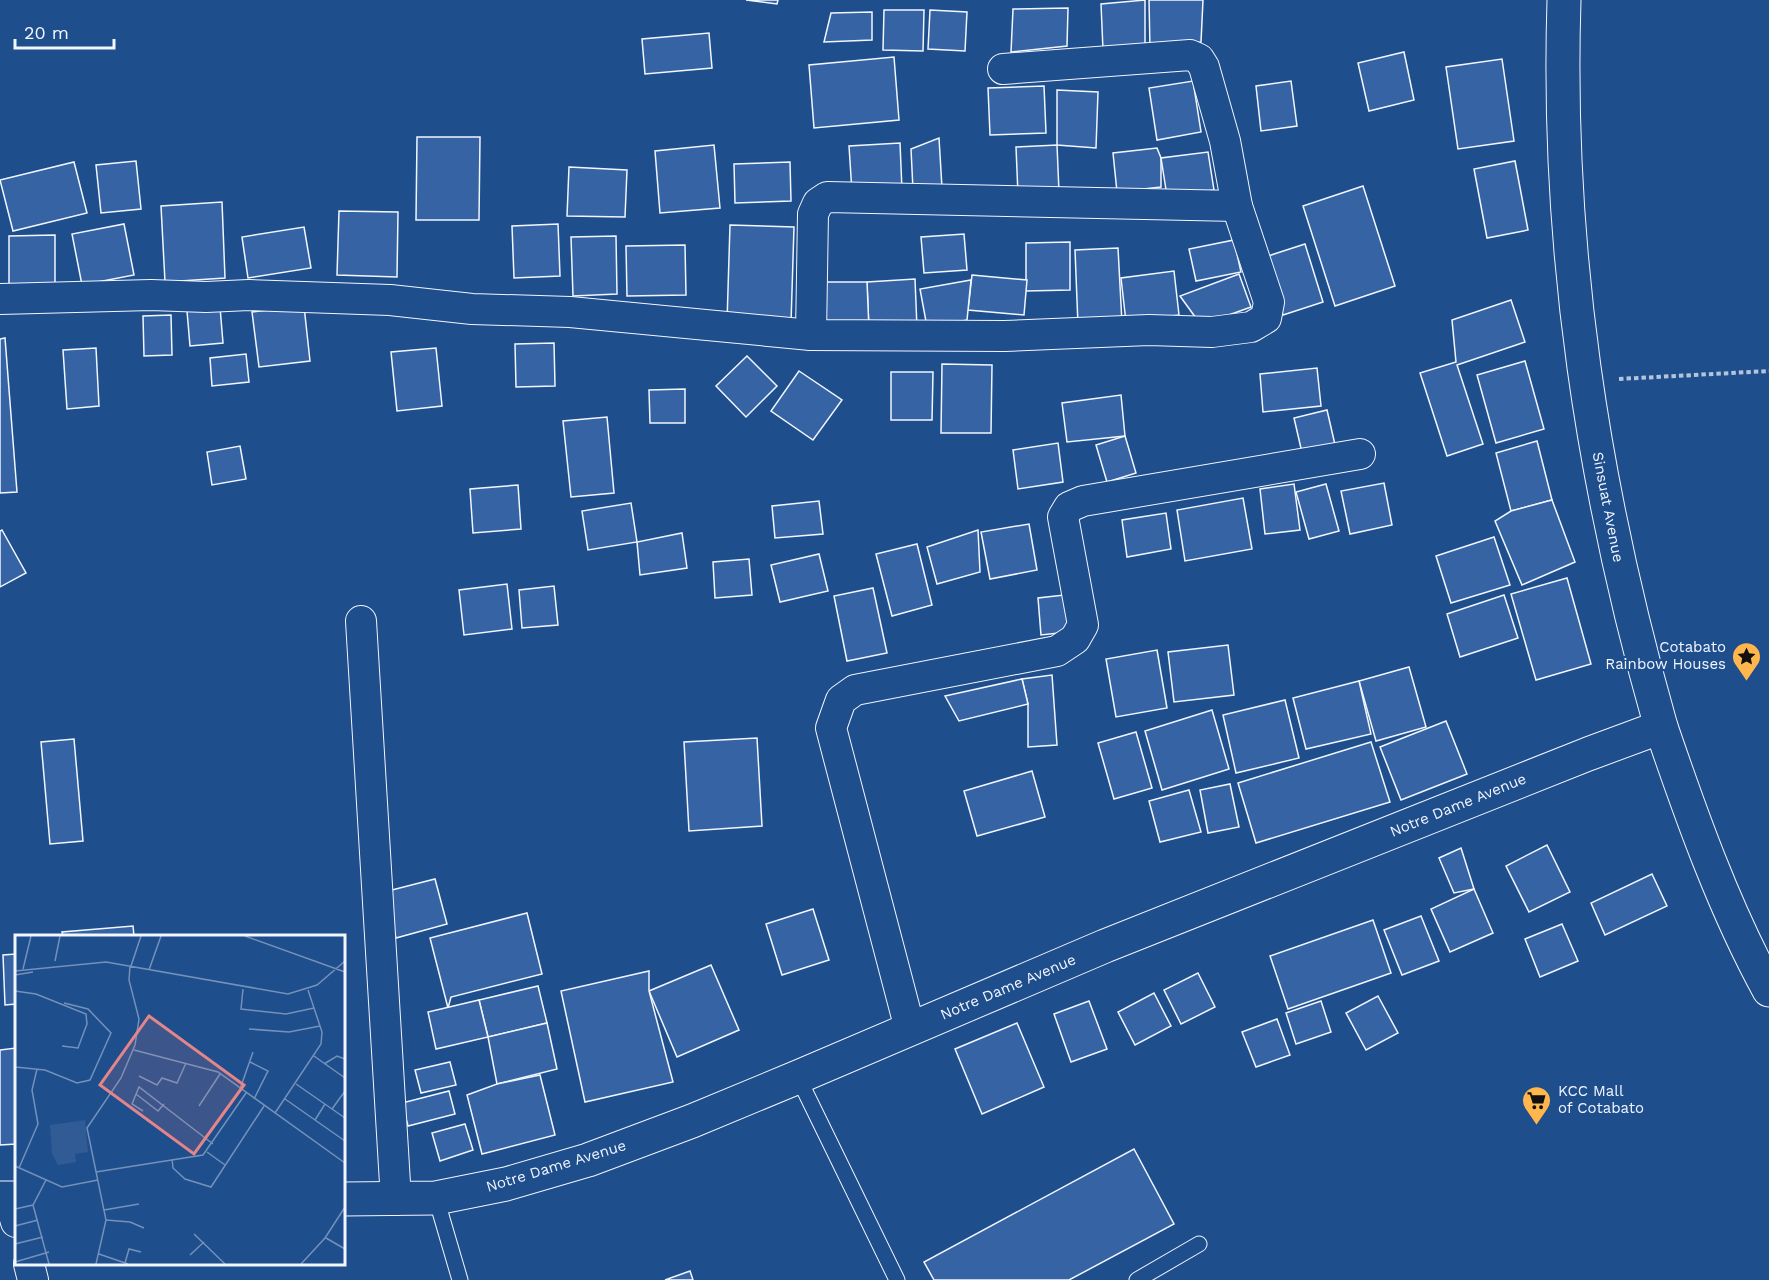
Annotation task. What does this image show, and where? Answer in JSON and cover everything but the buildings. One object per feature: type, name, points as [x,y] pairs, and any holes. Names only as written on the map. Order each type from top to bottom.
[{"type":"main road","name":"Sinsuat Avenue","points":[[1564,0],[1562,59],[1571,264],[1585,381],[1613,540],[1661,727],[1687,803],[1715,873],[1769,990]]},
{"type":"main road","name":"Notre Dame Avenue","points":[[345,1199],[436,1198],[506,1184],[588,1160],[692,1121],[1105,946],[1661,727]]},
{"type":"street","points":[[0,299],[151,295],[206,297],[249,294],[390,300],[472,309],[570,312],[811,335],[1005,336],[1149,330],[1212,332],[1251,327],[1266,318],[1269,302],[1237,206],[1225,141],[1204,67],[1199,59],[1190,55],[1003,69]]},
{"type":"street","points":[[811,335],[813,214],[818,203],[827,197],[1237,206]]},
{"type":"street","points":[[910,1029],[831,728],[841,700],[855,690],[1057,651],[1075,639],[1083,625],[1063,517],[1069,507],[1083,501],[1360,454]]},
{"type":"street","points":[[361,621],[396,1200]]},
{"type":"street","points":[[29,1265],[33,1280]]},
{"type":"lane","points":[[798,1077],[897,1280]]},
{"type":"lane","points":[[436,1198],[460,1280]]},
{"type":"lane","points":[[1137,1280],[1199,1244]]},
{"type":"path","points":[[1634,378],[1769,371]]},
{"type":"place","name":"Cotabato Rainbow Houses","points":[[1747,682]]},
{"type":"place","name":"KCC Mall of Cotabato","points":[[1537,1126]]}]
